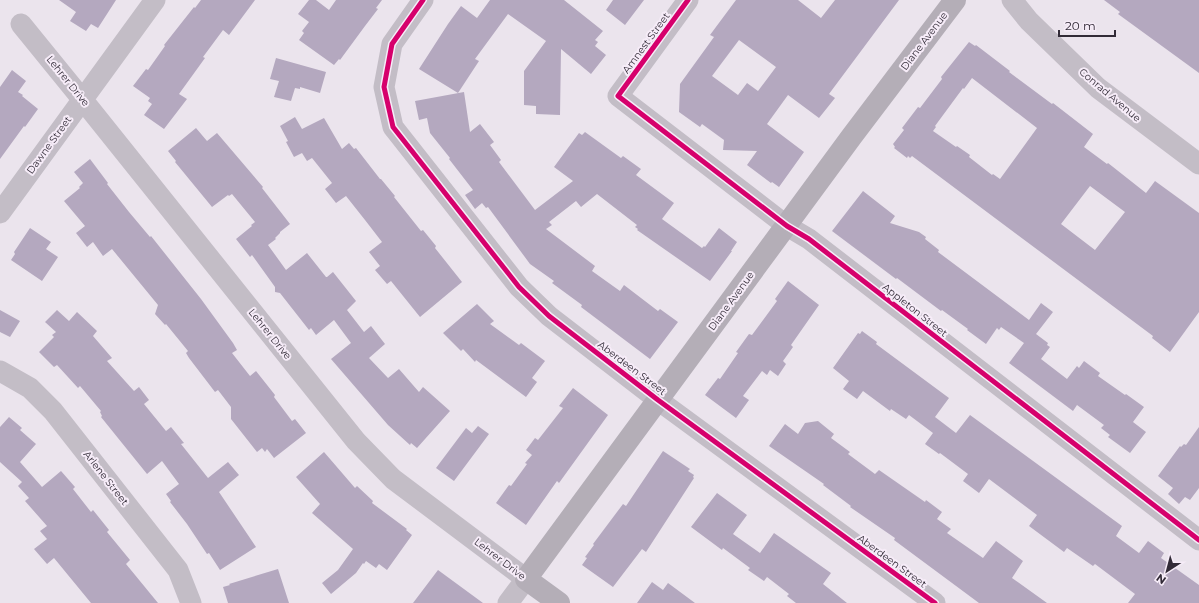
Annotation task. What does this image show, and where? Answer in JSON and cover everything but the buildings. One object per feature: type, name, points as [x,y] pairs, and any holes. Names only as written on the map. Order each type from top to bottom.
[{"type":"street","name":"Dawne Street","points":[[0,213],[155,0]]},
{"type":"street","name":"Aberdeen Street","points":[[423,0],[392,44],[384,87],[393,127],[519,287],[549,316],[658,400],[934,603]]},
{"type":"street","name":"Amnest Street","points":[[618,96],[688,0]]},
{"type":"street","name":"Diane Avenue","points":[[508,603],[852,136],[955,0]]},
{"type":"street","name":"Conrad Avenue","points":[[1012,0],[1029,21],[1098,88],[1199,164]]},
{"type":"street","name":"Lehrer Drive","points":[[21,24],[356,442],[393,479],[559,603]]},
{"type":"street","name":"Appleton Street","points":[[618,96],[787,226],[809,239],[1199,540]]},
{"type":"street","name":"Arlene Street","points":[[0,371],[30,388],[53,411],[178,570],[191,603]]},
{"type":"cycle path","points":[[423,0],[392,44],[384,87],[393,127],[519,287],[549,316],[658,400],[935,603]]},
{"type":"cycle path","points":[[688,0],[618,96],[787,226],[809,239],[1199,540]]}]
